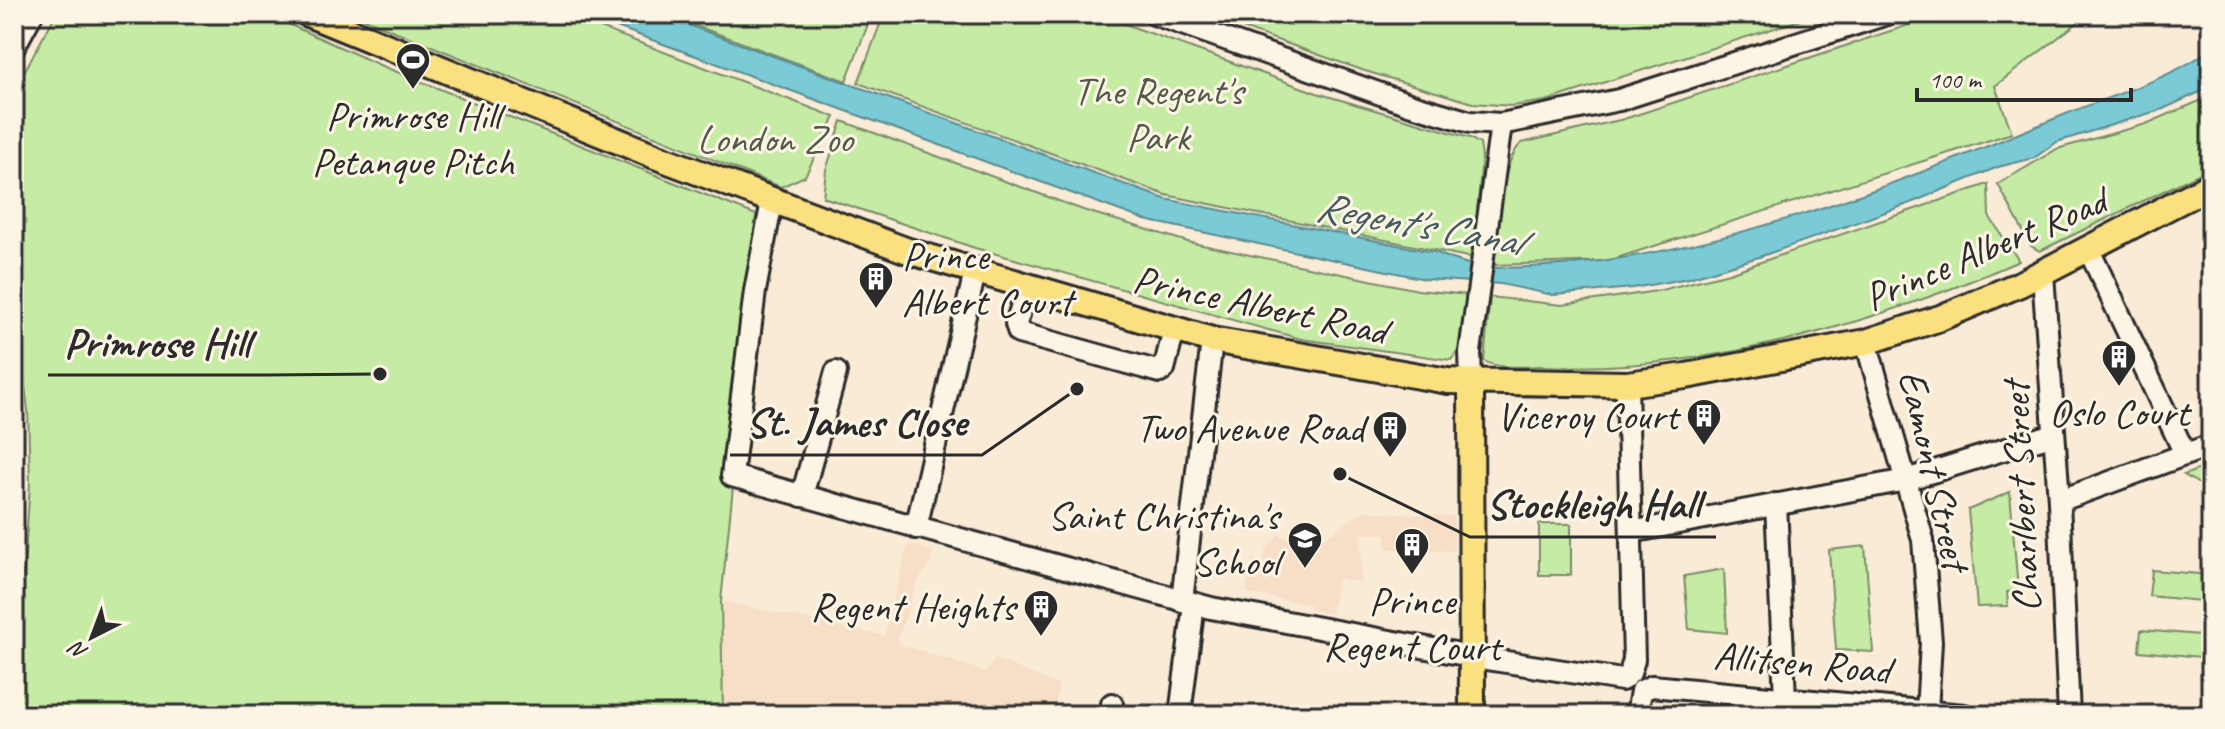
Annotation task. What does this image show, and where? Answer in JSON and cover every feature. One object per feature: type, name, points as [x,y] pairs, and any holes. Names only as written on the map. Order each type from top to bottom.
[{"type":"main road","name":"Prince Albert Road","points":[[308,14],[443,72],[772,201],[975,272],[1212,340],[1355,367],[1471,382],[1627,384],[1866,342],[1940,318],[2043,274],[2211,185]]},
{"type":"main road","points":[[1471,382],[1472,715]]},
{"type":"street","points":[[14,47],[32,14]]},
{"type":"street","points":[[1154,14],[1412,105],[1470,122],[1501,124],[1619,100],[1887,14]]},
{"type":"street","points":[[1471,382],[1472,341],[1501,124]]},
{"type":"street","points":[[772,201],[755,291],[732,476],[1188,603],[1472,657],[1622,680],[1634,664],[1627,384]]},
{"type":"street","points":[[2089,250],[2185,454]]},
{"type":"street","points":[[916,528],[975,272]]},
{"type":"street","name":"Charlbert Street","points":[[2043,274],[2059,501],[2069,715]]},
{"type":"street","points":[[1027,288],[1016,324],[1019,333],[1160,372],[1164,369],[1174,330]]},
{"type":"street","points":[[1180,715],[1212,340]]},
{"type":"street","name":"Eamont Street","points":[[1866,342],[1923,540],[1931,642],[1927,712]]},
{"type":"street","points":[[802,496],[836,372]]},
{"type":"street","points":[[1631,532],[1906,480],[2054,434]]},
{"type":"street","points":[[2059,501],[2211,445]]},
{"type":"street","points":[[1776,504],[1785,698]]},
{"type":"street","name":"Allitsen Road","points":[[1638,706],[1646,686],[1652,686],[1964,715]]},
{"type":"shaded area","name":"Saint Christina's School","points":[[1364,511],[1454,516],[1454,551],[1386,549],[1386,534],[1361,534],[1361,583],[1338,578],[1331,614],[1309,609],[1310,605],[1246,593],[1252,559],[1263,561],[1266,549],[1278,535],[1315,544]]},
{"type":"shaded area","points":[[908,544],[933,551],[930,565],[917,582],[898,639],[900,644],[986,672],[995,659],[1059,685],[1054,715],[723,715],[721,601],[884,636]]},
{"type":"green space","points":[[56,14],[266,14],[382,66],[756,215],[722,483],[733,487],[721,601],[723,715],[14,715],[14,607],[24,569],[30,484],[28,410],[14,303],[14,90]]},
{"type":"green space","name":"London Zoo","points":[[352,14],[564,14],[835,117],[805,176],[781,187]]},
{"type":"green space","name":"London Zoo","points":[[664,14],[872,14],[846,81]]},
{"type":"green space","name":"The Regent's Park","points":[[884,14],[1097,14],[1317,93],[1470,138],[1480,144],[1482,157],[1473,258],[1166,195],[858,83]]},
{"type":"green space","name":"The Regent's Park","points":[[1203,14],[1819,14],[1546,101],[1512,106],[1473,103],[1365,71]]},
{"type":"green space","points":[[1942,14],[2089,14],[1995,86],[2012,133],[1607,261],[1494,265],[1505,181],[1509,165],[1522,143],[1624,119]]},
{"type":"green space","points":[[2211,96],[2211,168],[2040,251],[2031,246],[1998,184],[2057,149],[2146,124]]},
{"type":"green space","points":[[842,121],[1083,210],[1188,242],[1418,290],[1468,295],[1460,348],[1451,360],[1301,339],[975,248],[823,197],[826,170]]},
{"type":"green space","points":[[1988,184],[1989,216],[2019,261],[1905,305],[1787,340],[1667,362],[1513,367],[1484,361],[1490,297],[1562,305],[1657,291],[1729,273]]},
{"type":"green space","points":[[2211,465],[2211,491],[2184,475]]},
{"type":"green space","points":[[2010,492],[2018,591],[2007,592],[2008,606],[1977,607],[1968,510]]},
{"type":"green space","points":[[1539,524],[1571,524],[1571,575],[1539,575]]},
{"type":"green space","points":[[1865,546],[1873,652],[1836,650],[1829,550]]},
{"type":"green space","points":[[1724,569],[1727,633],[1689,629],[1684,576]]},
{"type":"green space","points":[[2152,570],[2211,575],[2211,602],[2149,596]]},
{"type":"green space","points":[[2141,630],[2211,636],[2211,658],[2139,651]]},
{"type":"water","points":[[581,14],[658,14],[1165,199],[1438,253],[1490,267],[1609,260],[1675,248],[1808,212],[1938,166],[2138,87],[2176,70],[2211,49],[2211,87],[2163,109],[2057,142],[2034,158],[1998,167],[1908,204],[1759,257],[1689,278],[1633,288],[1553,295],[1501,284],[1425,279],[1145,220]]},
{"type":"place","name":"Primrose Hill Petanque Pitch","points":[[413,91]]},
{"type":"place","name":"Prince Albert Court","points":[[876,310]]},
{"type":"place","name":"Primrose Hill","points":[[380,374]]},
{"type":"place","name":"Oslo Court","points":[[2119,388]]},
{"type":"place","name":"St. James Close","points":[[1077,389]]},
{"type":"place","name":"Viceroy Court","points":[[1704,447]]},
{"type":"place","name":"Two Avenue Road","points":[[1390,459]]},
{"type":"place","name":"Stockleigh Hall","points":[[1340,474]]},
{"type":"place","name":"Saint Christina's School","points":[[1305,570]]},
{"type":"place","name":"Prince Regent Court","points":[[1412,576]]},
{"type":"place","name":"Regent Heights","points":[[1041,638]]},
{"type":"water label","name":"Regent's Canal","points":[[1419,224]]}]
